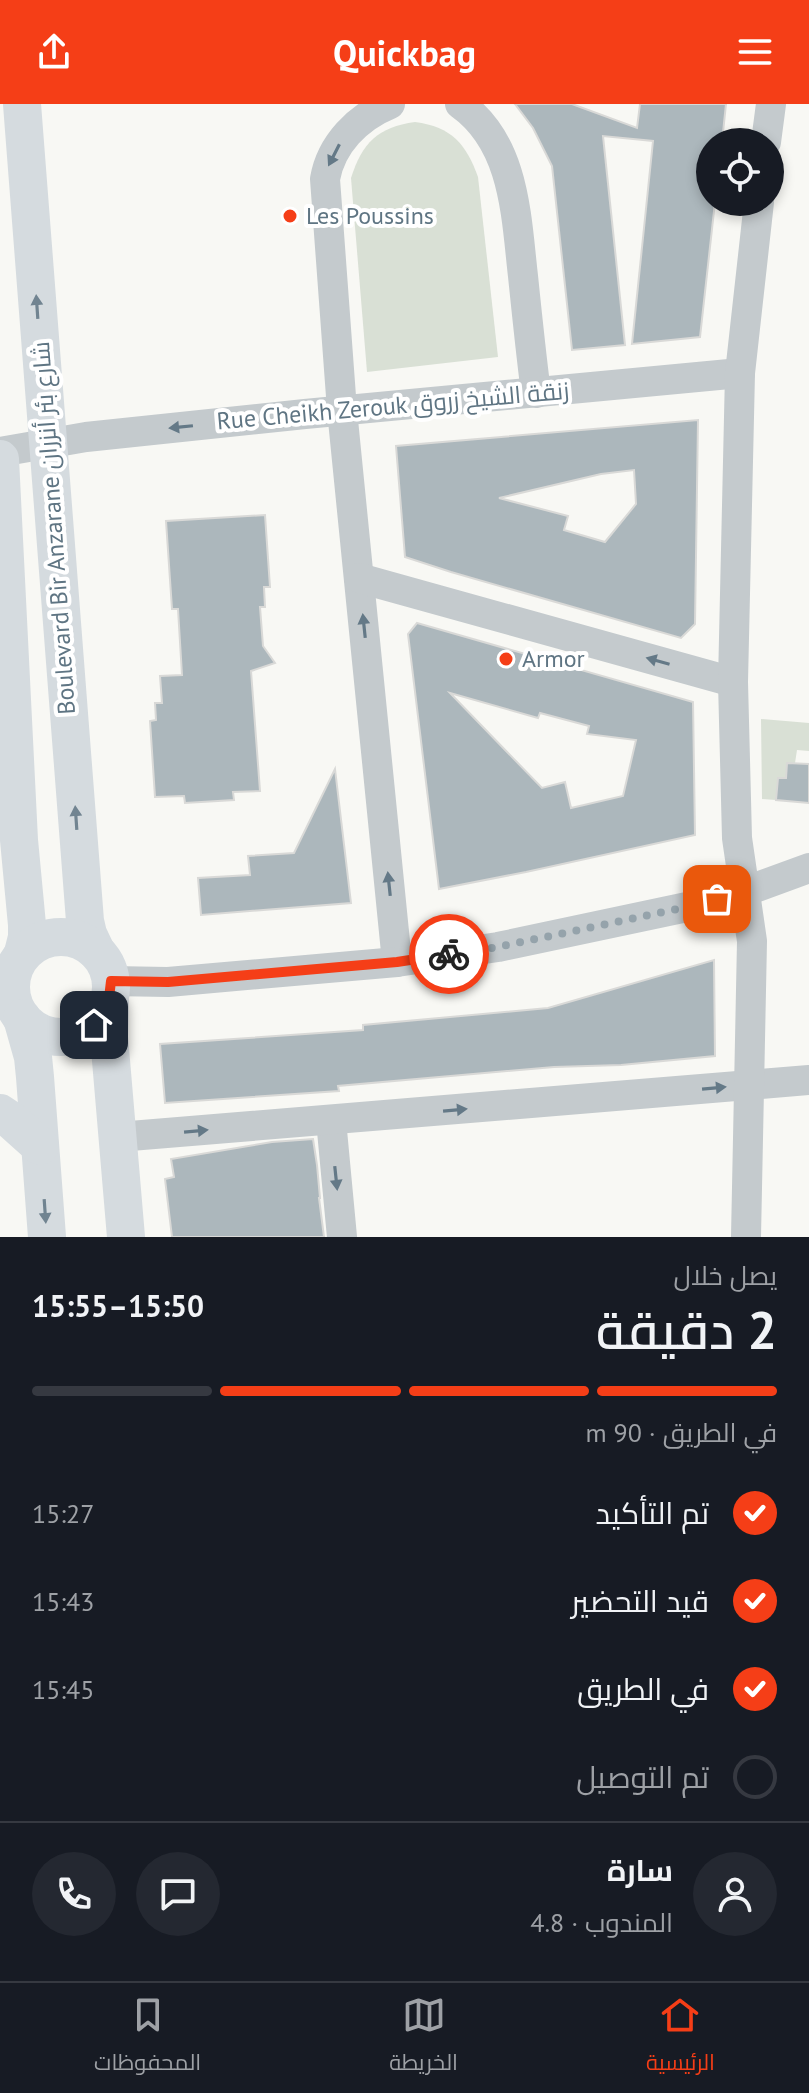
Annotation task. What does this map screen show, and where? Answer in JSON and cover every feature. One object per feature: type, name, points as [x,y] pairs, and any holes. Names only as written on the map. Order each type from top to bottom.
[{"type":"main road","name":"Boulevard Bir Anzarane شارع بئر أنزران","points":[[22,104],[85,921],[106,977],[126,1237]]},
{"type":"main road","name":"Boulevard Bir Anzarane شارع بئر أنزران","points":[[0,459],[19,840],[27,925],[23,953]]},
{"type":"main road","points":[[11,1005],[30,1027],[45,1035],[63,1037],[79,1034],[105,1014],[106,977],[75,939],[59,937],[36,943],[23,953],[12,974],[11,1005],[33,1057],[47,1237]]},
{"type":"main road","points":[[0,1113],[40,1146]]},
{"type":"street","points":[[390,104],[367,115],[347,133],[334,153],[325,179],[342,410],[397,962]]},
{"type":"street","points":[[460,104],[481,123],[501,153],[513,193],[536,393]]},
{"type":"street","points":[[768,128],[771,104]]},
{"type":"street","points":[[746,1237],[752,941],[737,838],[733,682],[740,373],[757,216]]},
{"type":"street","name":"Rue Cheikh Zerouk زنقة الشيخ زروق","points":[[0,452],[101,435],[740,373]]},
{"type":"street","points":[[359,578],[733,682]]},
{"type":"street","points":[[106,977],[168,982],[397,962],[498,947],[687,907],[746,891],[809,868]]},
{"type":"street","points":[[118,1137],[809,1080]]},
{"type":"street","points":[[331,1120],[342,1237]]},
{"type":"shaded area","points":[[415,122],[439,128],[456,139],[463,146],[478,177],[498,357],[367,372],[351,178],[360,155],[373,139],[391,128]]},
{"type":"shaded area","points":[[761,719],[809,723],[809,751],[797,750],[795,763],[787,763],[786,778],[778,778],[776,800],[762,799]]},
{"type":"building","points":[[515,104],[572,104],[637,128],[640,104],[726,104],[723,128],[696,128],[696,216],[713,216],[700,337],[632,344],[653,141],[603,136],[625,345],[572,350],[552,166],[533,128]]},
{"type":"building","points":[[698,420],[695,624],[681,638],[405,557],[396,446]],"holes":[[[634,470],[636,504],[605,542],[564,530],[568,516],[499,498],[601,474]]]},
{"type":"building","points":[[265,515],[270,587],[264,587],[265,607],[260,607],[263,646],[275,663],[251,671],[260,791],[233,792],[234,800],[185,803],[184,796],[155,797],[150,721],[156,720],[155,703],[162,703],[160,676],[182,675],[178,609],[172,609],[166,521]]},
{"type":"building","points":[[417,623],[693,702],[695,835],[439,889],[408,634]],"holes":[[[450,693],[538,718],[540,713],[589,726],[587,734],[636,740],[623,796],[571,808],[565,782],[542,788]]]},
{"type":"building","points":[[787,763],[809,764],[809,803],[776,800],[778,778],[786,778]]},
{"type":"building","points":[[335,769],[351,903],[201,915],[198,878],[250,875],[248,856],[294,853]]},
{"type":"building","points":[[714,960],[715,1056],[338,1086],[339,1091],[165,1103],[160,1044],[363,1030],[363,1025],[548,1008]]},
{"type":"building","points":[[313,1139],[324,1237],[172,1237],[165,1179],[174,1177],[171,1159],[272,1142]]},
{"type":"way so far","points":[[449,954],[498,947],[717,899]]},
{"type":"place","name":"Les Poussins","points":[[290,216]]},
{"type":"place","name":"Armor","points":[[506,659]]},
{"type":"route","points":[[94,1025],[108,1007],[111,981],[168,982],[397,962],[449,954]]}]
